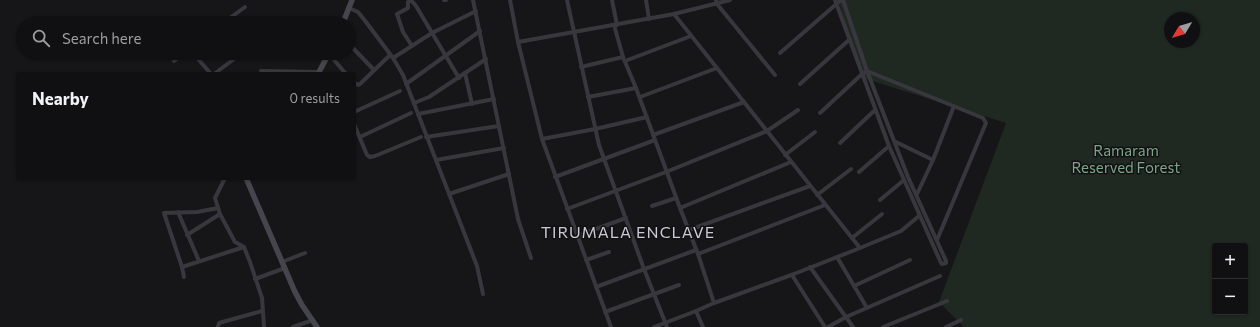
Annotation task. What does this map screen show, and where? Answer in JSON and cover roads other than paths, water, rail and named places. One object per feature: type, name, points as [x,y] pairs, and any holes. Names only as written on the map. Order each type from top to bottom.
[{"type":"main road","points":[[346,16],[352,0]]},
{"type":"main road","points":[[319,72],[326,60]]},
{"type":"main road","points":[[247,180],[302,305],[317,327]]},
{"type":"street","points":[[412,46],[404,32],[397,14],[408,8],[408,3],[411,0],[459,78]]},
{"type":"street","points":[[474,0],[518,219],[531,258]]},
{"type":"street","points":[[510,0],[518,42],[542,139],[610,327]]},
{"type":"street","points":[[567,0],[599,145],[644,269],[667,325]]},
{"type":"street","points":[[612,0],[615,25],[624,59],[640,97],[666,172],[697,252],[714,303]]},
{"type":"street","points":[[646,0],[649,19]]},
{"type":"street","points":[[518,42],[649,19],[674,14],[716,2],[730,0]]},
{"type":"street","points":[[780,53],[836,2],[842,0],[908,177],[946,263],[942,264],[940,262],[889,146],[836,2]]},
{"type":"street","points":[[716,2],[775,75]]},
{"type":"street","points":[[233,16],[245,7]]},
{"type":"street","points":[[349,8],[358,12],[392,57],[403,75],[477,266],[483,294]]},
{"type":"street","points":[[356,84],[358,85],[360,84],[374,70],[392,57],[432,33],[476,11]]},
{"type":"street","points":[[674,14],[860,248]]},
{"type":"street","points":[[406,84],[480,31]]},
{"type":"street","points":[[581,67],[624,59],[691,36]]},
{"type":"street","points":[[800,84],[850,39]]},
{"type":"street","points":[[356,51],[374,70]]},
{"type":"street","points":[[414,103],[429,97],[486,59]]},
{"type":"street","points":[[199,60],[210,72]]},
{"type":"street","points":[[215,72],[232,60]]},
{"type":"street","points":[[334,60],[344,72]]},
{"type":"street","points":[[640,97],[717,68]]},
{"type":"street","points":[[820,113],[868,70]]},
{"type":"street","points":[[868,70],[980,116],[986,123],[937,240],[933,246]]},
{"type":"street","points":[[261,71],[290,72]]},
{"type":"street","points":[[466,73],[472,104]]},
{"type":"street","points":[[588,97],[636,88]]},
{"type":"street","points":[[356,111],[400,91]]},
{"type":"street","points":[[418,114],[494,99]]},
{"type":"street","points":[[653,135],[744,102]]},
{"type":"street","points":[[916,194],[933,160],[954,106]]},
{"type":"street","points":[[567,209],[666,172],[766,131],[798,110]]},
{"type":"street","points":[[840,143],[875,110]]},
{"type":"street","points":[[360,137],[411,113]]},
{"type":"street","points":[[542,139],[647,117]]},
{"type":"street","points":[[426,137],[499,126]]},
{"type":"street","points":[[356,128],[367,155],[370,156],[375,156],[421,137]]},
{"type":"street","points":[[786,155],[814,132]]},
{"type":"street","points":[[555,177],[655,140]]},
{"type":"street","points":[[895,142],[933,160]]},
{"type":"street","points":[[859,172],[889,146]]},
{"type":"street","points":[[436,160],[504,148]]},
{"type":"street","points":[[680,208],[792,162]]},
{"type":"street","points":[[817,195],[851,169]]},
{"type":"street","points":[[449,194],[509,174]]},
{"type":"street","points":[[224,180],[215,198],[220,214],[235,242],[244,247],[262,298],[264,327]]},
{"type":"street","points":[[880,200],[904,180]]},
{"type":"street","points":[[689,230],[810,186]]},
{"type":"street","points":[[652,206],[676,198]]},
{"type":"street","points":[[596,287],[825,205]]},
{"type":"street","points":[[184,276],[164,213],[197,212],[218,208]]},
{"type":"street","points":[[178,212],[198,261]]},
{"type":"street","points":[[187,235],[220,214]]},
{"type":"street","points":[[852,238],[882,214]]},
{"type":"street","points":[[654,327],[667,325],[714,303],[792,275],[901,231],[919,216]]},
{"type":"street","points":[[577,236],[626,218]]},
{"type":"street","points":[[182,267],[244,247]]},
{"type":"street","points":[[586,260],[609,252]]},
{"type":"street","points":[[282,262],[305,253]]},
{"type":"street","points":[[837,257],[867,308]]},
{"type":"street","points":[[854,286],[910,260]]},
{"type":"street","points":[[810,267],[853,327]]},
{"type":"street","points":[[255,278],[285,268]]},
{"type":"street","points":[[792,275],[827,327],[846,317],[940,276]]},
{"type":"street","points":[[605,312],[679,285]]},
{"type":"street","points":[[883,327],[947,301]]},
{"type":"street","points":[[218,327],[219,323],[262,311]]},
{"type":"street","points":[[696,311],[703,327]]},
{"type":"street","points":[[293,327],[313,320]]},
{"type":"street","points":[[946,327],[961,320]]},
{"type":"district","name":"TIRUMALA ENCLAVE","points":[[628,232]]},
{"type":"park label","name":"Ramaram Reserved Forest","points":[[1126,160]]}]
